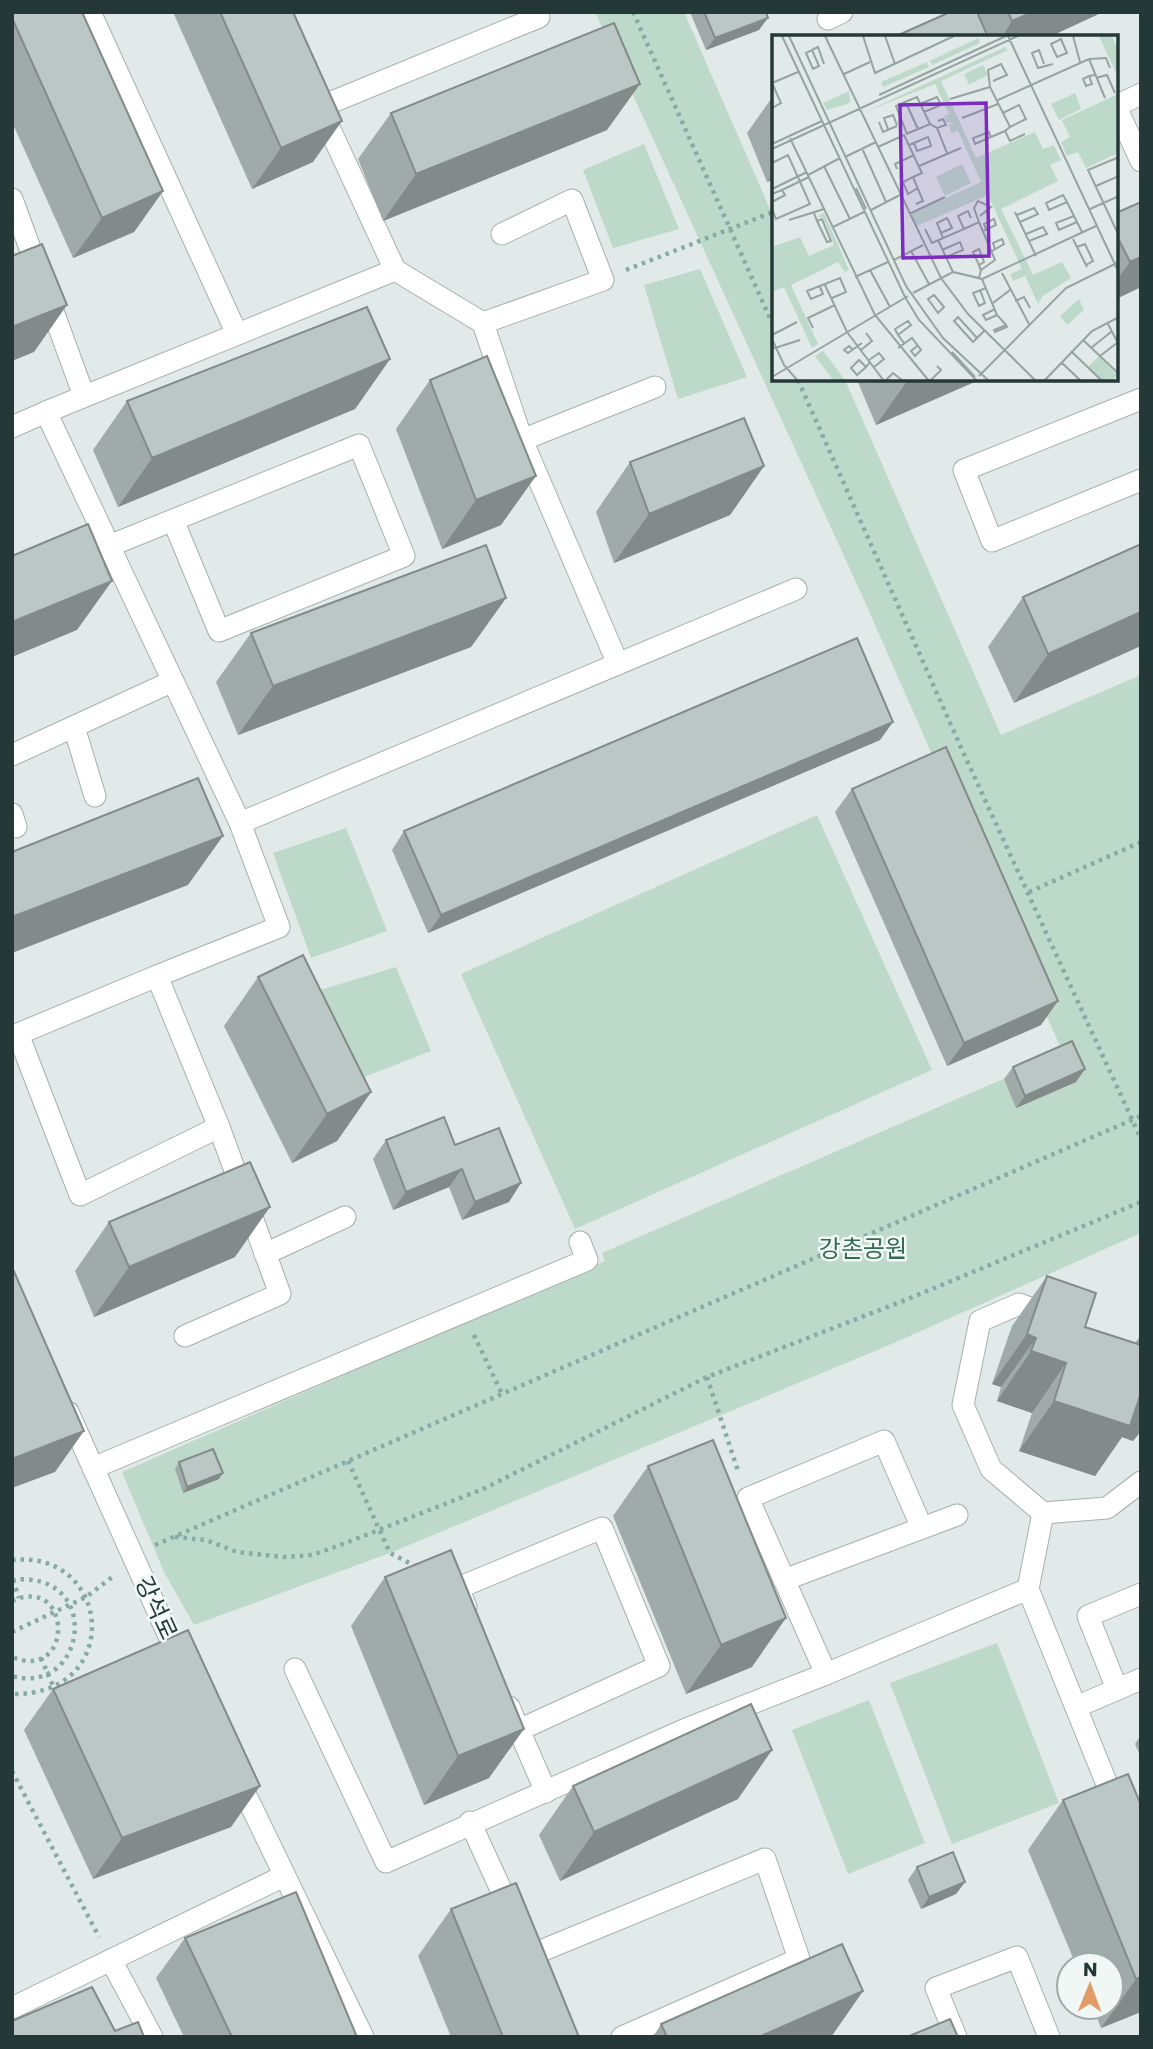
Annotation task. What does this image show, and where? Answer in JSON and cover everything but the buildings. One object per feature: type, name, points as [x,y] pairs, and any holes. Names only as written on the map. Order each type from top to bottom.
[{"type":"street","points":[[90,12],[237,334]]},
{"type":"street","points":[[320,107],[539,17],[537,12]]},
{"type":"street","points":[[309,83],[395,270],[483,323],[522,440],[618,664]]},
{"type":"street","points":[[1118,105],[1141,94]]},
{"type":"street","points":[[1118,110],[1141,160]]},
{"type":"street","points":[[12,199],[21,250],[84,396]]},
{"type":"street","points":[[483,323],[603,279],[572,200],[502,233]]},
{"type":"street","points":[[12,427],[395,270]]},
{"type":"street","points":[[522,440],[655,387]]},
{"type":"street","points":[[1141,399],[964,470],[992,541],[1141,480]]},
{"type":"street","points":[[46,412],[240,823],[279,927],[18,1034],[80,1195],[219,1127]]},
{"type":"street","points":[[109,546],[173,520],[359,445],[404,556],[219,631],[173,520]]},
{"type":"street","points":[[240,823],[796,589]]},
{"type":"street","points":[[12,755],[173,681]]},
{"type":"street","points":[[74,727],[95,796]]},
{"type":"street","points":[[156,976],[219,1127],[280,1293],[185,1336]]},
{"type":"street","points":[[265,1254],[345,1217]]},
{"type":"street","points":[[93,1468],[587,1260],[580,1242]]},
{"type":"street","points":[[1068,1321],[1019,1304],[980,1321],[963,1405],[991,1469],[1043,1513],[1107,1508],[1141,1482]]},
{"type":"street","name":"강석로","points":[[61,1397],[187,1676]]},
{"type":"street","points":[[827,1674],[748,1498],[884,1441],[922,1528]]},
{"type":"street","points":[[1043,1513],[1028,1589],[1126,1829]]},
{"type":"street","points":[[784,1580],[957,1515]]},
{"type":"street","points":[[473,1623],[458,1588],[601,1528],[659,1665],[519,1730]]},
{"type":"street","points":[[295,1670],[386,1861],[686,1729],[827,1674],[1028,1589]]},
{"type":"street","points":[[1117,1689],[1088,1616],[1141,1594]]},
{"type":"street","points":[[1076,1707],[1141,1679]]},
{"type":"street","points":[[499,1683],[546,1792]]},
{"type":"street","points":[[230,1764],[363,2037]]},
{"type":"street","points":[[470,1822],[541,1978]]},
{"type":"street","points":[[531,1955],[765,1859],[799,1959],[622,2037]]},
{"type":"street","points":[[12,2008],[284,1876]]},
{"type":"street","points":[[956,2037],[936,1989],[1017,1957],[1049,2037]]},
{"type":"street","points":[[111,1960],[152,2037]]},
{"type":"path","points":[[633,12],[772,323]]},
{"type":"path","points":[[603,279],[731,231],[772,212]]},
{"type":"path","points":[[799,382],[1141,1139]]},
{"type":"path","points":[[1029,892],[1141,842]]},
{"type":"path","points":[[145,1552],[174,1537],[1141,1116]]},
{"type":"path","points":[[174,1537],[206,1540],[237,1552],[284,1557],[313,1555],[483,1489],[707,1377],[908,1299],[1141,1202]]},
{"type":"path","points":[[463,1313],[502,1394]]},
{"type":"path","points":[[707,1377],[748,1498]]},
{"type":"path","points":[[348,1461],[390,1553],[458,1588]]},
{"type":"path","points":[[12,1560],[29,1558],[52,1564],[72,1578],[86,1597],[92,1618],[92,1639],[84,1659],[71,1676],[54,1688],[33,1694],[12,1694]]},
{"type":"path","points":[[12,1632],[86,1597],[116,1575]]},
{"type":"path","points":[[12,1676],[32,1678],[48,1673],[61,1664],[71,1651],[76,1636],[76,1619],[70,1604],[60,1591],[46,1582],[29,1578],[12,1580],[19,1598]]},
{"type":"path","points":[[12,1601],[19,1598],[40,1599],[55,1612],[59,1622],[57,1643],[41,1658],[31,1661],[12,1657]]},
{"type":"path","points":[[41,1658],[54,1688]]},
{"type":"path","points":[[12,1771],[111,1960]]},
{"type":"green space","name":"강촌공원","points":[[595,12],[684,12],[772,214],[772,382],[846,382],[1001,735],[1141,675],[1141,1233],[894,1343],[390,1553],[194,1625],[164,1572],[122,1472],[605,1261],[602,1253],[1063,1053],[865,602]]},
{"type":"green space","points":[[644,144],[679,229],[613,248],[583,170]]},
{"type":"green space","points":[[700,269],[747,377],[678,399],[644,285]]},
{"type":"green space","points":[[817,815],[932,1070],[575,1229],[461,974]]},
{"type":"green space","points":[[346,828],[387,931],[311,958],[273,853]]},
{"type":"green space","points":[[396,967],[431,1051],[351,1082],[317,991]]},
{"type":"green space","points":[[997,1643],[1059,1803],[952,1844],[890,1683]]},
{"type":"green space","points":[[869,1700],[925,1843],[848,1874],[792,1730]]}]
